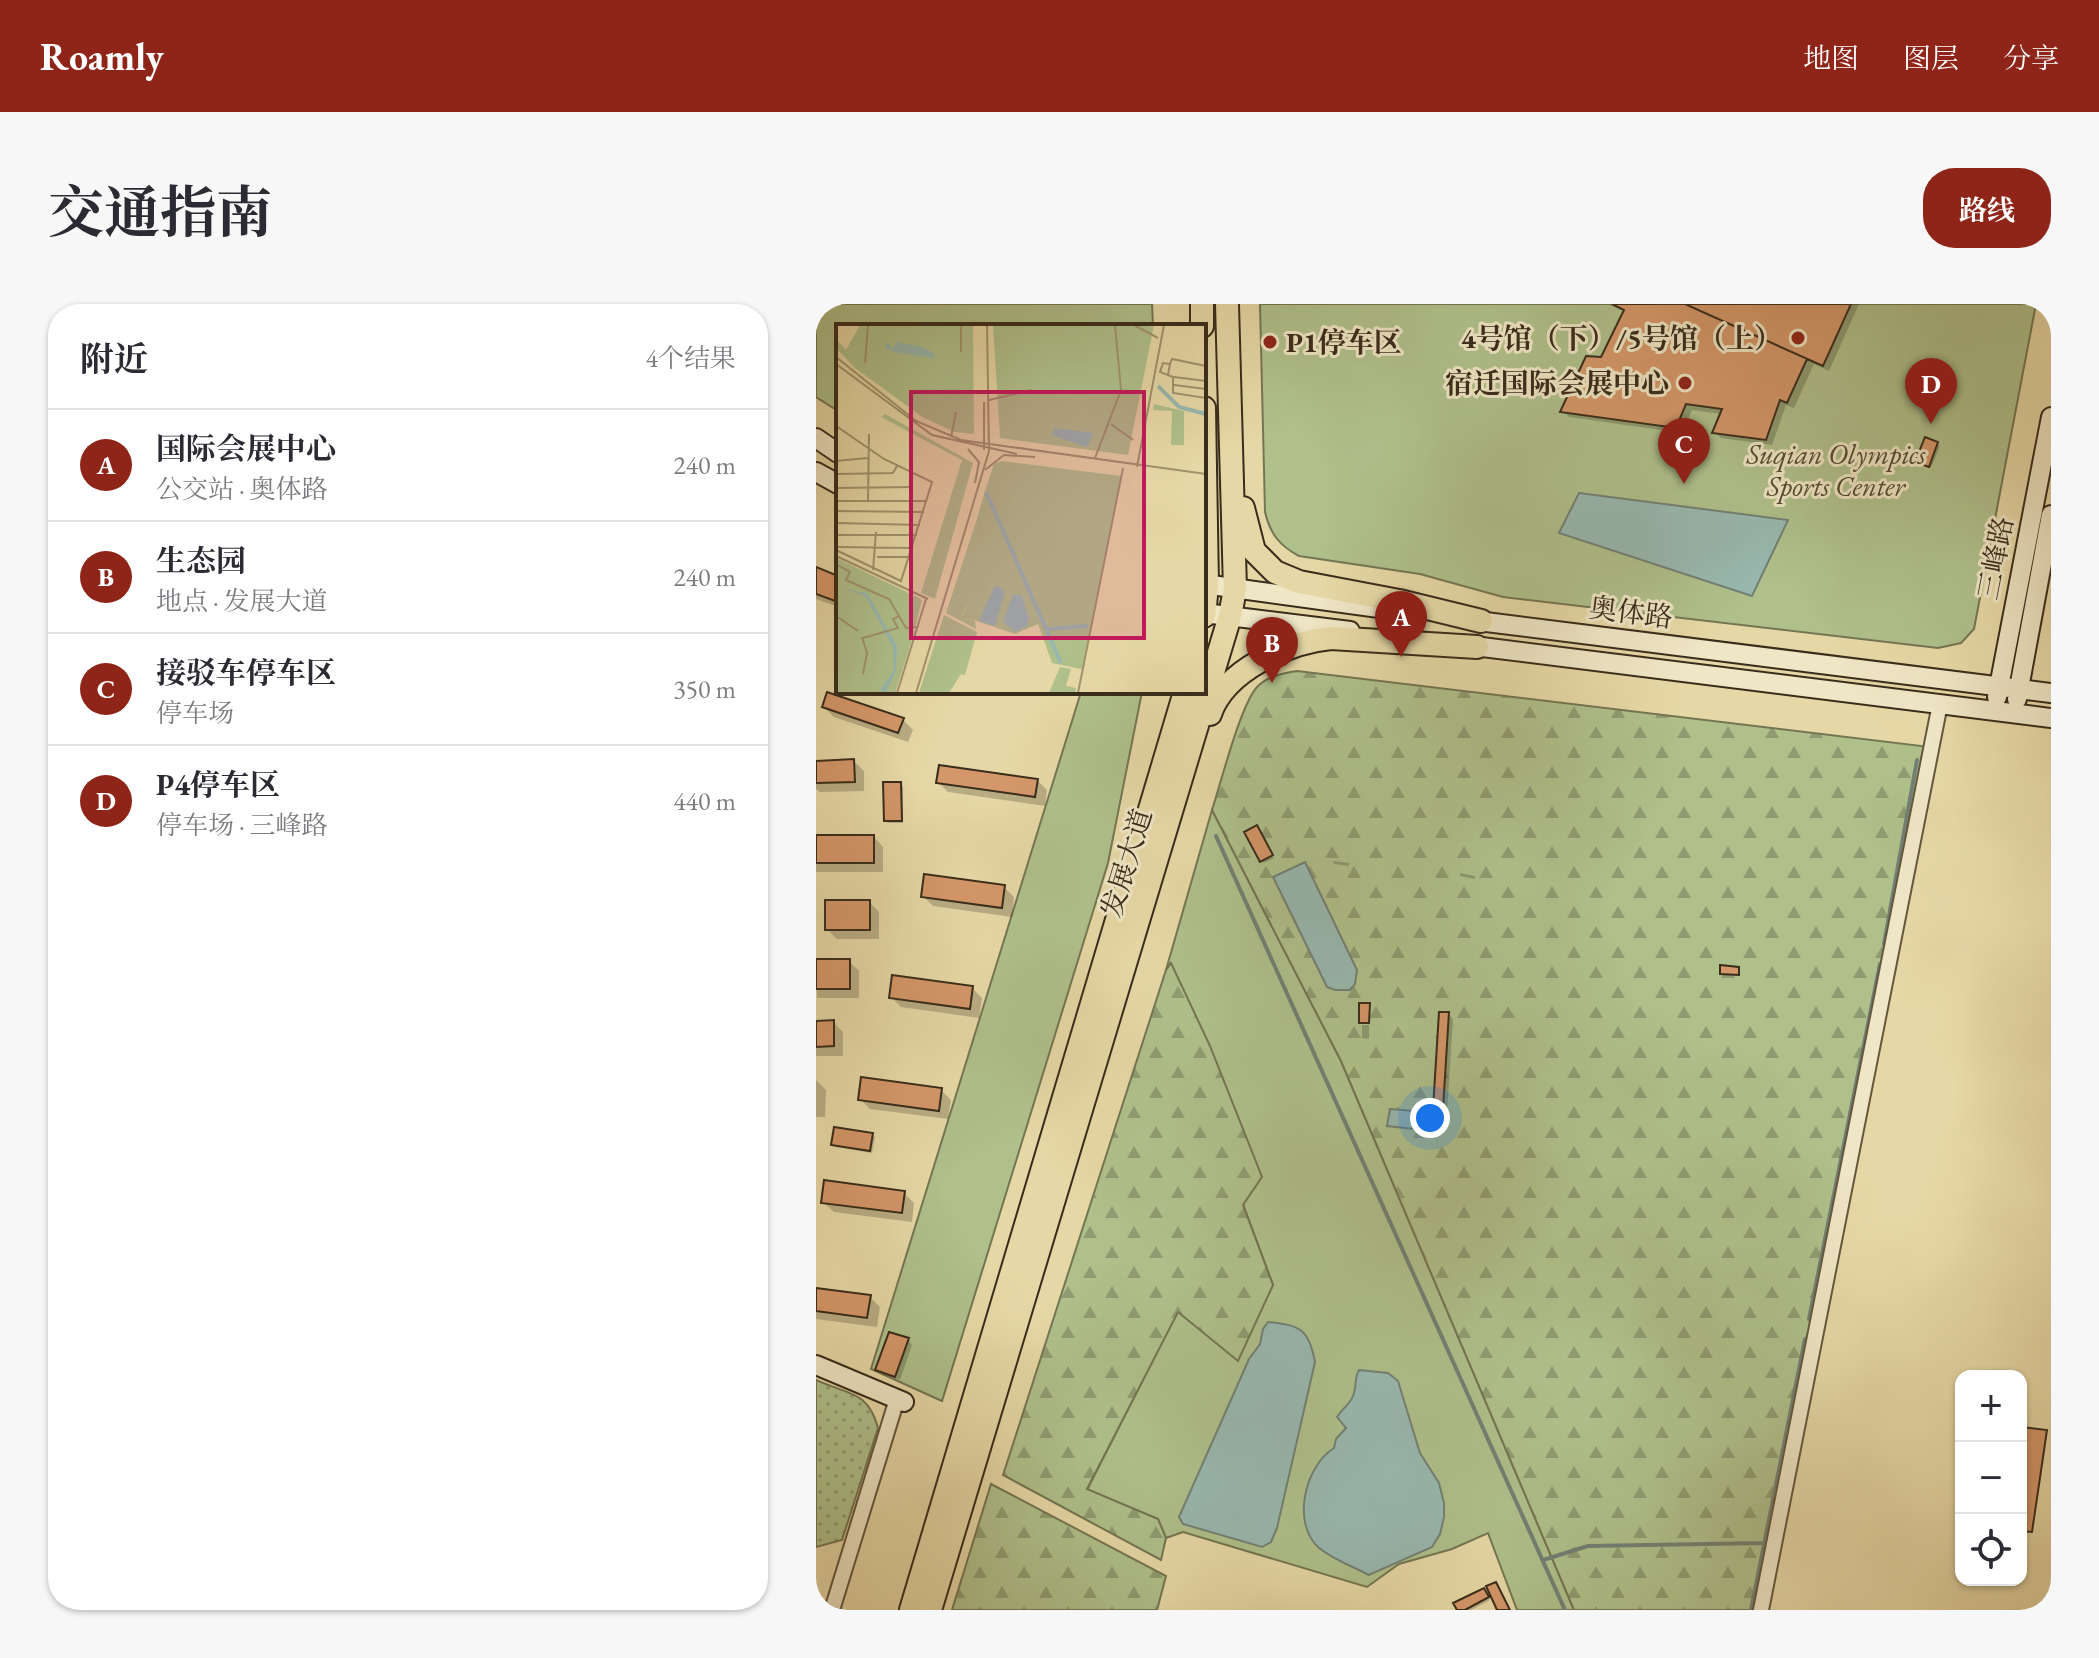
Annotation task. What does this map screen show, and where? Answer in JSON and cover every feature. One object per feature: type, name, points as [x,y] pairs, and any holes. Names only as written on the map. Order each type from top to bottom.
[{"type":"main road","name":"发展大道","points":[[1206,687],[1230,616],[1235,589],[1227,304]]},
{"type":"main road","points":[[1230,411],[1246,530],[1254,551],[1275,572],[1299,582],[1481,621]]},
{"type":"main road","name":"三峰路","points":[[1994,711],[2051,417]]},
{"type":"main road","points":[[816,438],[836,452]]},
{"type":"main road","points":[[816,472],[836,483]]},
{"type":"main road","name":"三峰路","points":[[2015,713],[2051,515]]},
{"type":"main road","name":"奥体路","points":[[1206,584],[2051,693]]},
{"type":"main road","name":"奥体路","points":[[1206,614],[2051,718]]},
{"type":"main road","points":[[1147,862],[1213,704],[1229,684],[1272,653],[1309,640],[1331,638],[1477,647]]},
{"type":"main road","points":[[1147,862],[1175,694]]},
{"type":"main road","name":"发展大道","points":[[1147,862],[1185,694]]},
{"type":"main road","name":"发展大道","points":[[977,1425],[1147,862],[1204,694]]},
{"type":"main road","points":[[816,1365],[901,1401]]},
{"type":"main road","points":[[911,1610],[977,1425]]},
{"type":"main road","points":[[930,1610],[977,1425]]},
{"type":"street","points":[[1761,1610],[1940,704]]},
{"type":"street","points":[[832,1610],[901,1401]]},
{"type":"green space","points":[[816,304],[1152,304],[1153,324],[836,324],[836,410],[816,397]]},
{"type":"green space","name":"Suqian Olympics Sports Center","points":[[1260,304],[2036,304],[1974,629],[1961,643],[1938,648],[1503,597],[1420,574],[1299,556],[1277,538],[1265,512]]},
{"type":"green space","points":[[1297,671],[1930,747],[1759,1610],[1574,1610],[1341,1061],[1212,810],[1244,710],[1257,687],[1281,674]]},
{"type":"green space","points":[[1080,694],[1142,694],[1108,863],[942,1401],[871,1369]]},
{"type":"green space","points":[[1212,810],[1341,1061],[1574,1610],[1517,1610],[1488,1533],[1452,1549],[1399,1564],[1367,1587],[1183,1532],[1166,1538],[1158,1519],[1087,1490],[1178,1311],[1258,1315],[1273,1285],[1243,1204],[1170,964],[1166,970]]},
{"type":"green space","points":[[1171,963],[1210,1046],[1262,1177],[1243,1205],[1273,1285],[1238,1361],[1178,1312],[1087,1489],[1158,1519],[1166,1538],[1161,1560],[1003,1475],[1166,970]]},
{"type":"green space","points":[[816,1380],[862,1400],[869,1407],[878,1428],[842,1540],[816,1547]]},
{"type":"green space","points":[[991,1484],[1166,1576],[1157,1610],[952,1610]]},
{"type":"water","points":[[1579,493],[1788,520],[1752,596],[1559,533]]},
{"type":"water","points":[[1305,862],[1357,970],[1355,984],[1350,990],[1327,987],[1273,877]]},
{"type":"water","points":[[1390,1109],[1425,1112],[1424,1130],[1387,1126]]},
{"type":"water","points":[[1268,1322],[1301,1331],[1310,1342],[1315,1362],[1277,1528],[1271,1542],[1262,1547],[1183,1524],[1179,1517]]},
{"type":"water","points":[[1359,1370],[1388,1373],[1398,1381],[1420,1453],[1439,1483],[1444,1503],[1440,1534],[1432,1547],[1369,1575],[1319,1548],[1310,1537],[1304,1510],[1305,1495],[1315,1468],[1334,1448],[1336,1439],[1346,1428],[1337,1417],[1352,1399]]},
{"type":"building","name":"宿迁国际会展中心","points":[[1612,304],[1851,304],[1823,366],[1807,359],[1787,403],[1780,400],[1766,440],[1712,433],[1722,409],[1686,404],[1676,428],[1560,412],[1586,356],[1601,357],[1624,310]]},
{"type":"building","name":"4号馆（下）/5号馆（上）","points":[[1685,304],[1851,304],[1823,366]]},
{"type":"building","points":[[1925,437],[1938,442],[1929,467],[1915,462]]},
{"type":"building","points":[[816,567],[836,575],[836,601],[816,594]]},
{"type":"building","points":[[827,692],[904,718],[898,733],[822,707]]},
{"type":"building","points":[[854,759],[855,782],[816,783],[816,761]]},
{"type":"building","points":[[939,765],[1038,779],[1035,797],[936,783]]},
{"type":"building","points":[[883,782],[901,782],[902,821],[884,821]]},
{"type":"building","points":[[1257,825],[1273,855],[1260,862],[1244,832]]},
{"type":"building","points":[[816,835],[874,835],[874,863],[816,863]]},
{"type":"building","points":[[924,874],[1005,885],[1002,908],[921,897]]},
{"type":"building","points":[[825,900],[870,900],[870,930],[825,930]]},
{"type":"building","points":[[816,959],[850,959],[850,989],[816,989]]},
{"type":"building","points":[[1720,965],[1739,967],[1739,975],[1720,974]]},
{"type":"building","points":[[892,975],[973,986],[970,1009],[889,998]]},
{"type":"building","points":[[1359,1003],[1370,1003],[1369,1023],[1359,1023]]},
{"type":"building","points":[[1439,1012],[1449,1012],[1443,1109],[1433,1109]]},
{"type":"building","points":[[834,1020],[834,1046],[816,1047],[816,1021]]},
{"type":"building","points":[[861,1077],[942,1088],[939,1111],[858,1100]]},
{"type":"building","points":[[834,1127],[873,1133],[870,1151],[831,1145]]},
{"type":"building","points":[[824,1180],[905,1191],[902,1213],[821,1203]]},
{"type":"building","points":[[816,1288],[871,1295],[867,1318],[816,1311]]},
{"type":"building","points":[[889,1332],[909,1338],[895,1377],[875,1370]]},
{"type":"building","points":[[2027,1428],[2047,1430],[2032,1532],[2027,1532]]},
{"type":"building","points":[[1496,1582],[1510,1610],[1497,1610],[1486,1586]]},
{"type":"building","points":[[1484,1588],[1489,1597],[1465,1610],[1457,1610],[1453,1603]]},
{"type":"waterway","points":[[1884,944],[1917,760]]},
{"type":"waterway","points":[[1216,836],[1565,1610]]},
{"type":"waterway","points":[[1809,1319],[1880,964]]},
{"type":"waterway","points":[[1751,1610],[1805,1339]]},
{"type":"waterway","points":[[1543,1560],[1588,1546],[1764,1543]]},
{"type":"place","name":"4号馆（下）/5号馆（上）","points":[[1798,338]]},
{"type":"place","name":"P1停车区","points":[[1270,342]]},
{"type":"place","name":"宿迁国际会展中心","points":[[1685,383]]},
{"type":"place","name":"P4停车区","points":[[1931,424]]},
{"type":"place","name":"接驳车停车区","points":[[1684,484]]},
{"type":"place","name":"国际会展中心","points":[[1401,657]]},
{"type":"place","name":"生态园","points":[[1272,683]]}]
